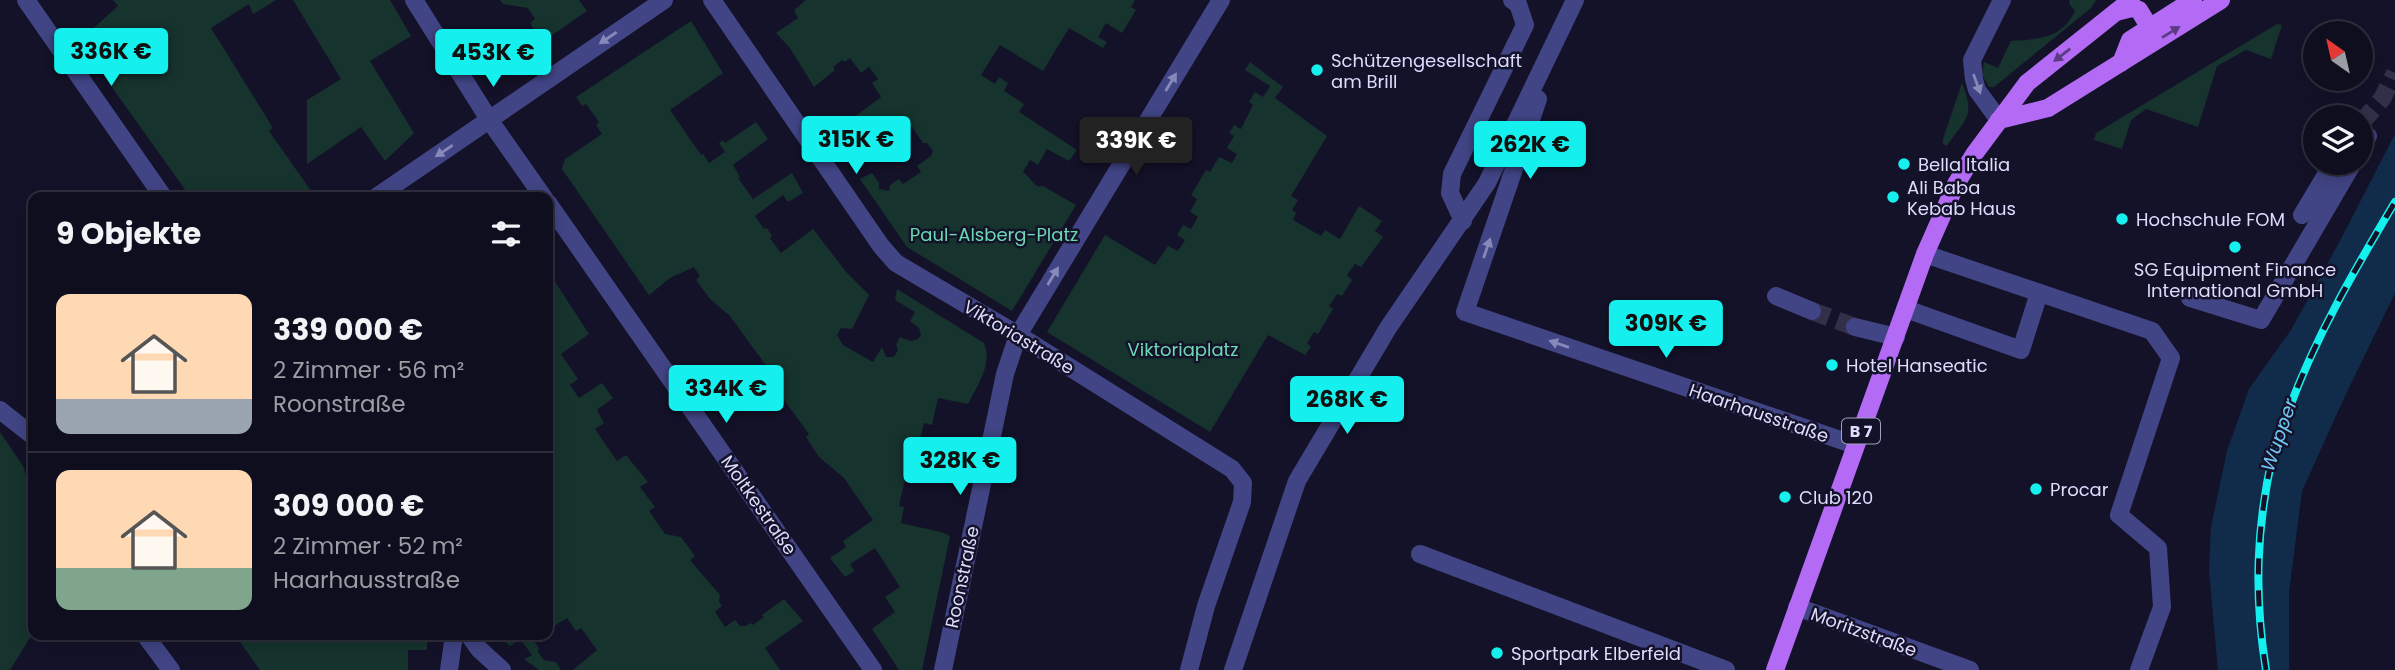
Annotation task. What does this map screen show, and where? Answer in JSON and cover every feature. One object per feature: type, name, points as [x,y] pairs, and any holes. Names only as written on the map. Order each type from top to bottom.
[{"type":"main road","name":"B 7","points":[[1775,670],[1925,254],[1956,184],[1975,153],[2027,83],[2114,6],[2131,0]]},
{"type":"main road","points":[[2121,63],[2130,40],[2193,0]]},
{"type":"main road","points":[[1999,120],[2048,108],[2221,0]]},
{"type":"main road","points":[[2114,6],[2139,10],[2150,28]]},
{"type":"street","points":[[26,0],[160,192]]},
{"type":"street","points":[[414,0],[490,121],[540,192]]},
{"type":"street","points":[[384,192],[664,0]]},
{"type":"street","name":"Viktoriastraße","points":[[712,0],[881,246],[896,263],[1018,335],[1232,469],[1243,483],[1242,502],[1206,606],[1189,670]]},
{"type":"street","name":"Roonstraße","points":[[943,670],[1005,374],[1018,335],[1221,0]]},
{"type":"street","points":[[1463,221],[1450,193],[1452,174],[1525,25],[1518,4],[1512,0]]},
{"type":"street","points":[[1233,670],[1297,481],[1388,328],[1487,183],[1575,0]]},
{"type":"street","points":[[1999,120],[1977,90],[1972,60],[2002,0]]},
{"type":"street","name":"Haarhausstraße","points":[[1557,40],[1465,312],[1855,445]]},
{"type":"street","points":[[2302,215],[2326,175]]},
{"type":"street","points":[[2190,298],[2261,320],[2346,175]]},
{"type":"street","name":"Moltkestraße","points":[[553,210],[873,670]]},
{"type":"street","points":[[1925,254],[2152,331],[2171,358],[2119,515],[2158,548],[2162,607],[2139,670]]},
{"type":"street","points":[[1906,309],[2021,350],[2039,293]]},
{"type":"street","points":[[1776,296],[1812,311]]},
{"type":"street","points":[[1855,327],[1896,337]]},
{"type":"street","points":[[0,410],[28,432]]},
{"type":"street","points":[[1420,554],[1726,670]]},
{"type":"street","name":"Moritzstraße","points":[[1797,607],[1970,670]]},
{"type":"street","points":[[149,640],[171,670]]},
{"type":"street","points":[[449,670],[453,640]]},
{"type":"street","points":[[473,640],[502,670]]},
{"type":"green space","points":[[113,0],[276,0],[253,14],[249,4],[211,28],[273,128],[269,131],[312,192],[187,192],[79,41],[118,6]]},
{"type":"green space","points":[[293,0],[390,0],[411,36],[370,61],[414,133],[385,161],[361,127],[307,164],[307,100],[341,79]]},
{"type":"green space","points":[[500,0],[579,0],[587,11],[542,42],[530,23],[535,19],[528,8],[503,4]]},
{"type":"green space","name":"Paul-Alsberg-Platz","points":[[806,0],[1135,0],[1131,7],[1136,10],[1122,33],[1106,23],[1098,37],[1107,42],[1103,48],[1069,28],[1043,71],[1000,45],[981,75],[995,84],[999,77],[1008,83],[1004,91],[1024,104],[1019,112],[1077,150],[1069,161],[1047,149],[1038,165],[1030,160],[1023,172],[1039,187],[1043,186],[1076,205],[1012,311],[907,247],[860,179],[872,173],[879,183],[879,189],[889,191],[890,185],[899,179],[903,184],[921,172],[917,166],[931,156],[933,151],[927,143],[923,143],[912,127],[907,129],[900,120],[889,128],[886,124],[860,144],[845,124],[881,97],[872,83],[878,79],[869,67],[861,73],[850,58],[845,62],[842,60],[833,67],[835,70],[814,87],[790,48],[776,33],[798,18],[794,10]]},
{"type":"green space","points":[[2069,0],[2096,0],[2091,8],[1994,87],[1989,87],[1982,75],[1984,62],[1998,68],[2011,41],[2048,36],[2063,27],[2075,11]]},
{"type":"green space","points":[[691,21],[723,73],[670,110],[709,163],[725,152],[719,143],[723,140],[725,143],[756,122],[768,139],[733,165],[740,177],[738,178],[753,199],[792,173],[803,193],[788,202],[783,195],[755,216],[764,229],[767,228],[772,236],[770,238],[781,253],[813,229],[847,273],[869,295],[852,329],[841,328],[837,335],[843,345],[873,362],[882,347],[886,357],[894,357],[900,337],[911,341],[918,339],[921,335],[919,328],[910,321],[915,312],[895,300],[897,289],[984,343],[987,359],[985,367],[968,404],[938,398],[932,425],[924,423],[920,440],[925,441],[923,451],[914,460],[911,476],[906,475],[899,506],[904,507],[901,523],[950,536],[922,670],[899,670],[872,629],[895,612],[885,597],[900,587],[875,548],[850,564],[854,571],[845,577],[830,558],[846,547],[843,541],[873,520],[844,478],[819,457],[806,437],[809,434],[776,389],[783,384],[773,375],[730,316],[710,299],[696,280],[700,276],[694,267],[670,278],[649,295],[562,169],[565,159],[602,134],[596,125],[599,122],[586,104],[582,106],[576,97]]},
{"type":"green space","points":[[2277,24],[2282,25],[2271,59],[2246,50],[2217,66],[2198,127],[2146,109],[2131,120],[2122,149],[2094,140],[2096,133]]},
{"type":"green space","name":"Viktoriaplatz","points":[[1250,62],[1283,87],[1275,98],[1327,136],[1291,196],[1298,200],[1292,210],[1296,213],[1293,220],[1321,236],[1325,230],[1340,239],[1359,206],[1382,221],[1375,231],[1383,237],[1361,267],[1355,264],[1347,275],[1352,280],[1342,296],[1337,294],[1329,306],[1333,309],[1318,334],[1314,332],[1307,343],[1311,347],[1305,355],[1268,335],[1210,432],[1047,332],[1105,235],[1155,265],[1168,246],[1178,251],[1185,240],[1177,235],[1183,225],[1191,229],[1198,217],[1190,212],[1197,199],[1191,195],[1206,170],[1210,172],[1219,157],[1232,163],[1237,154],[1227,148],[1234,136],[1229,133],[1234,125],[1241,129],[1253,105],[1249,102],[1255,92],[1263,97],[1270,86],[1245,70]]},
{"type":"green space","points":[[1962,83],[1968,111],[1947,146],[1943,144],[1943,139]]},
{"type":"green space","points":[[553,279],[589,334],[561,354],[578,379],[570,385],[579,398],[602,383],[613,398],[597,410],[604,423],[595,429],[617,461],[626,455],[648,482],[640,487],[655,507],[649,511],[665,534],[681,537],[695,556],[690,560],[720,595],[722,606],[715,612],[725,627],[735,620],[740,626],[751,623],[753,625],[784,599],[803,621],[765,648],[780,670],[573,670],[597,650],[581,628],[576,631],[567,618],[553,627]]},
{"type":"green space","points":[[0,432],[23,466],[28,480],[29,640],[10,670],[0,670]]},
{"type":"green space","points":[[239,640],[427,640],[427,650],[408,650],[408,670],[260,670]]},
{"type":"green space","points":[[503,640],[519,640],[510,646]]},
{"type":"green space","points":[[521,640],[533,640],[544,660],[556,662],[561,670],[539,670],[524,659],[532,655]]},
{"type":"water","name":"Wupper","points":[[2395,134],[2395,293],[2302,491],[2289,592],[2289,670],[2218,670],[2209,571],[2211,527],[2227,451],[2249,389],[2291,330]]},
{"type":"tunnel","points":[[2373,109],[2382,99],[2395,73]]},
{"type":"tunnel","points":[[1812,311],[1855,327]]},
{"type":"railway","points":[[2266,670],[2258,588],[2263,508],[2274,448],[2324,329],[2395,202]]},
{"type":"place","name":"Schützengesellschaft am Brill","points":[[1317,70]]},
{"type":"place","name":"Bella Italia","points":[[1904,164]]},
{"type":"place","name":"Ali Baba Kebab Haus","points":[[1893,197]]},
{"type":"place","name":"Hochschule FOM","points":[[2122,219]]},
{"type":"place","name":"SG Equipment Finance International GmbH","points":[[2235,247]]},
{"type":"place","name":"Hotel Hanseatic","points":[[1832,365]]},
{"type":"place","name":"Procar","points":[[2036,489]]},
{"type":"place","name":"Club 120","points":[[1785,497]]},
{"type":"place","name":"Sportpark Elberfeld","points":[[1497,653]]}]
